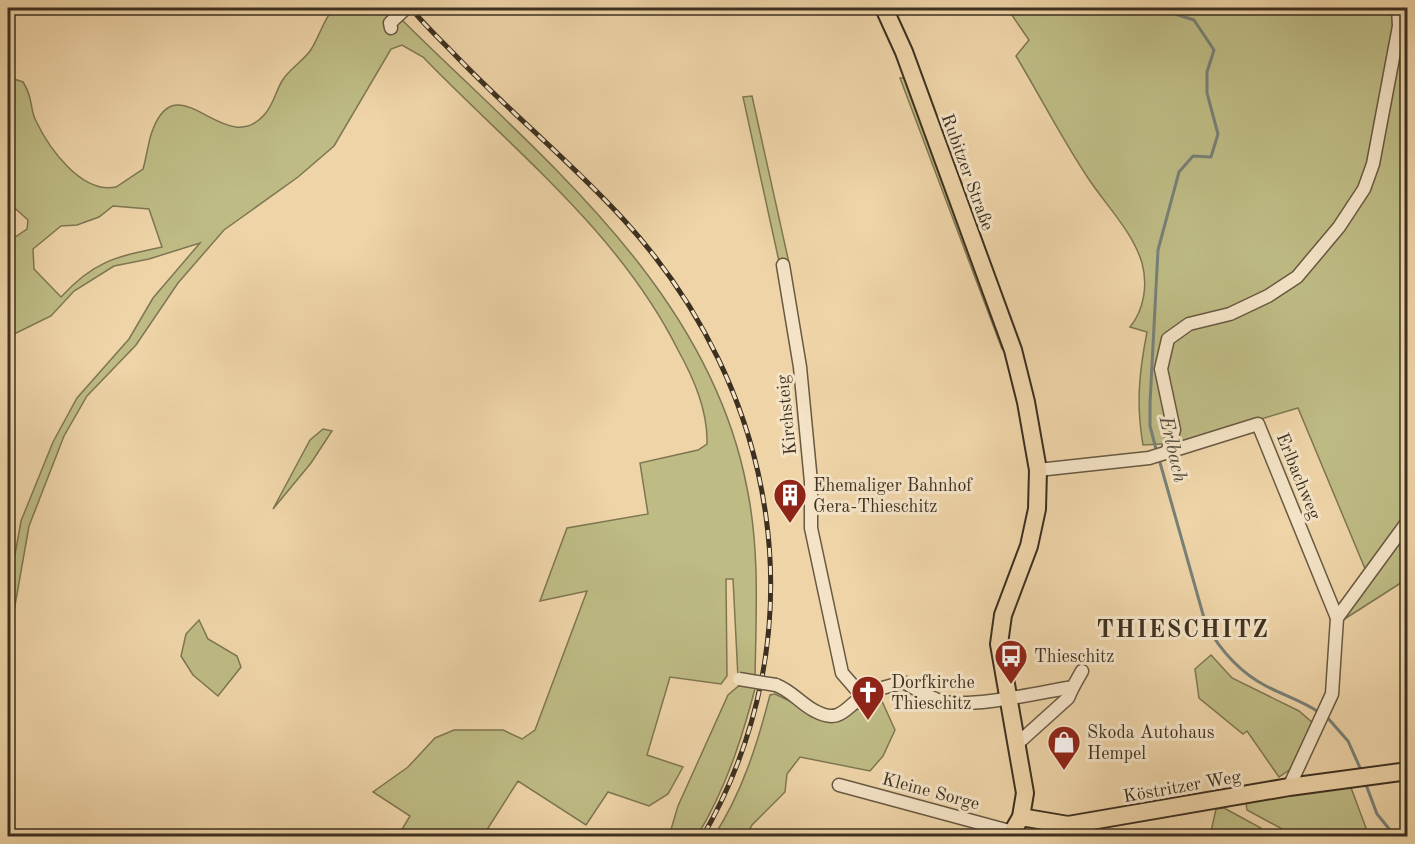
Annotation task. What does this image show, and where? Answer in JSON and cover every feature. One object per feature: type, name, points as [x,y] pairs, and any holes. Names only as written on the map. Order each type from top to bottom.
[{"type":"main road","name":"Rubitzer Straße","points":[[884,8],[904,52],[1013,350],[1026,402],[1038,470],[1036,509],[1029,546],[1003,615],[999,644],[1025,794],[1015,829]]},
{"type":"main road","name":"Köstritzer Weg","points":[[1015,829],[1068,825],[1289,787],[1407,771]]},
{"type":"street","points":[[391,28],[390,23],[406,8]]},
{"type":"street","points":[[1159,455],[1174,430],[1161,369],[1168,339],[1190,324],[1250,307],[1297,277],[1339,226],[1364,189],[1380,136],[1399,26],[1398,8]]},
{"type":"street","name":"Kirchsteig","points":[[783,265],[800,367],[811,482],[811,528],[842,673],[862,696]]},
{"type":"street","name":"Erlbachweg","points":[[1038,470],[1159,455],[1258,424],[1337,618]]},
{"type":"street","points":[[1289,787],[1332,694],[1337,618],[1407,521]]},
{"type":"street","points":[[1017,744],[1068,698],[1082,671]]},
{"type":"street","points":[[739,679],[776,685],[786,689],[817,713],[831,716],[845,713],[862,696],[903,682],[939,701],[952,703],[1010,698],[1073,687]]},
{"type":"street","name":"Kleine Sorge","points":[[838,784],[1015,829]]},
{"type":"shaded area","points":[[334,8],[393,8],[401,19],[561,174],[611,230],[657,288],[696,349],[727,416],[747,488],[754,535],[755,678],[738,678],[733,579],[726,579],[727,676],[721,684],[670,677],[647,755],[683,767],[668,794],[649,806],[608,792],[586,825],[518,781],[483,836],[398,836],[410,816],[373,792],[408,767],[435,738],[454,730],[503,730],[522,739],[535,730],[587,591],[540,601],[567,528],[648,514],[640,463],[698,450],[707,444],[702,407],[689,372],[654,307],[626,268],[595,230],[528,159],[423,57],[402,45],[391,49],[334,146],[298,177],[224,230],[178,283],[136,345],[87,396],[64,436],[29,526],[8,645],[8,593],[21,521],[53,442],[77,398],[129,339],[153,298],[200,243],[149,259],[114,266],[74,291],[51,316],[8,337],[8,242],[27,229],[28,220],[8,202],[8,77],[23,82],[42,132],[68,167],[91,183],[103,187],[116,187],[143,169],[153,129],[164,111],[176,105],[189,107],[234,127],[250,125],[265,114],[285,77],[310,51]],"holes":[[[113,206],[149,209],[162,247],[106,262],[84,275],[61,297],[34,269],[33,249],[61,226],[77,225],[99,217]]]},
{"type":"shaded area","points":[[1007,8],[1407,8],[1407,514],[1366,571],[1298,408],[1180,443],[1143,445],[1139,388],[1147,332],[1130,327],[1139,313],[1144,297],[1145,280],[1142,263],[1132,240],[1078,163],[1016,56],[1029,40]]},
{"type":"shaded area","points":[[919,77],[1018,346],[1002,349],[900,78]]},
{"type":"shaded area","points":[[752,96],[789,263],[780,266],[743,97]]},
{"type":"shaded area","points":[[323,429],[332,431],[311,463],[273,509],[310,440]]},
{"type":"shaded area","points":[[1407,528],[1407,579],[1343,620]]},
{"type":"shaded area","points":[[199,620],[208,639],[237,656],[241,667],[218,696],[193,675],[181,656],[186,634]]},
{"type":"shaded area","points":[[1211,655],[1232,678],[1299,711],[1314,724],[1295,766],[1279,777],[1247,731],[1243,734],[1199,698],[1195,669]]},
{"type":"shaded area","points":[[742,683],[756,685],[725,782],[697,836],[669,836],[678,806],[728,695]]},
{"type":"shaded area","points":[[775,694],[819,715],[845,715],[881,699],[895,730],[883,756],[870,771],[800,757],[787,774],[785,792],[752,825],[746,836],[714,836],[741,786],[770,695]]},
{"type":"shaded area","points":[[1350,785],[1369,836],[1295,836],[1247,810],[1246,803]]},
{"type":"shaded area","points":[[1224,808],[1261,828],[1257,836],[1210,836],[1216,809]]},
{"type":"waterway","name":"Erlbach","points":[[1108,8],[1136,8]]},
{"type":"waterway","name":"Erlbach","points":[[1156,8],[1194,20],[1214,50],[1207,72],[1207,93],[1218,134],[1211,157],[1193,156],[1179,172],[1158,250],[1150,403],[1150,426],[1157,453]]},
{"type":"waterway","name":"Erlbach","points":[[1159,459],[1206,625],[1212,635],[1224,652],[1247,674],[1320,713]]},
{"type":"waterway","name":"Erlbach","points":[[1326,716],[1348,741],[1361,770]]},
{"type":"waterway","name":"Erlbach","points":[[1365,782],[1377,814],[1395,836]]},
{"type":"railway","points":[[411,8],[478,78],[604,199],[624,220],[677,287],[719,360],[748,436],[766,516],[771,597],[762,678],[740,758],[703,836]]},
{"type":"place","name":"Ehemaliger Bahnhof Gera-Thieschitz","points":[[790,524]]},
{"type":"place","name":"Thieschitz","points":[[1011,685]]},
{"type":"place","name":"Dorfkirche Thieschitz","points":[[868,721]]},
{"type":"place","name":"Skoda Autohaus Hempel","points":[[1064,771]]},
{"type":"district","name":"THIESCHITZ","points":[[1183,629]]}]
